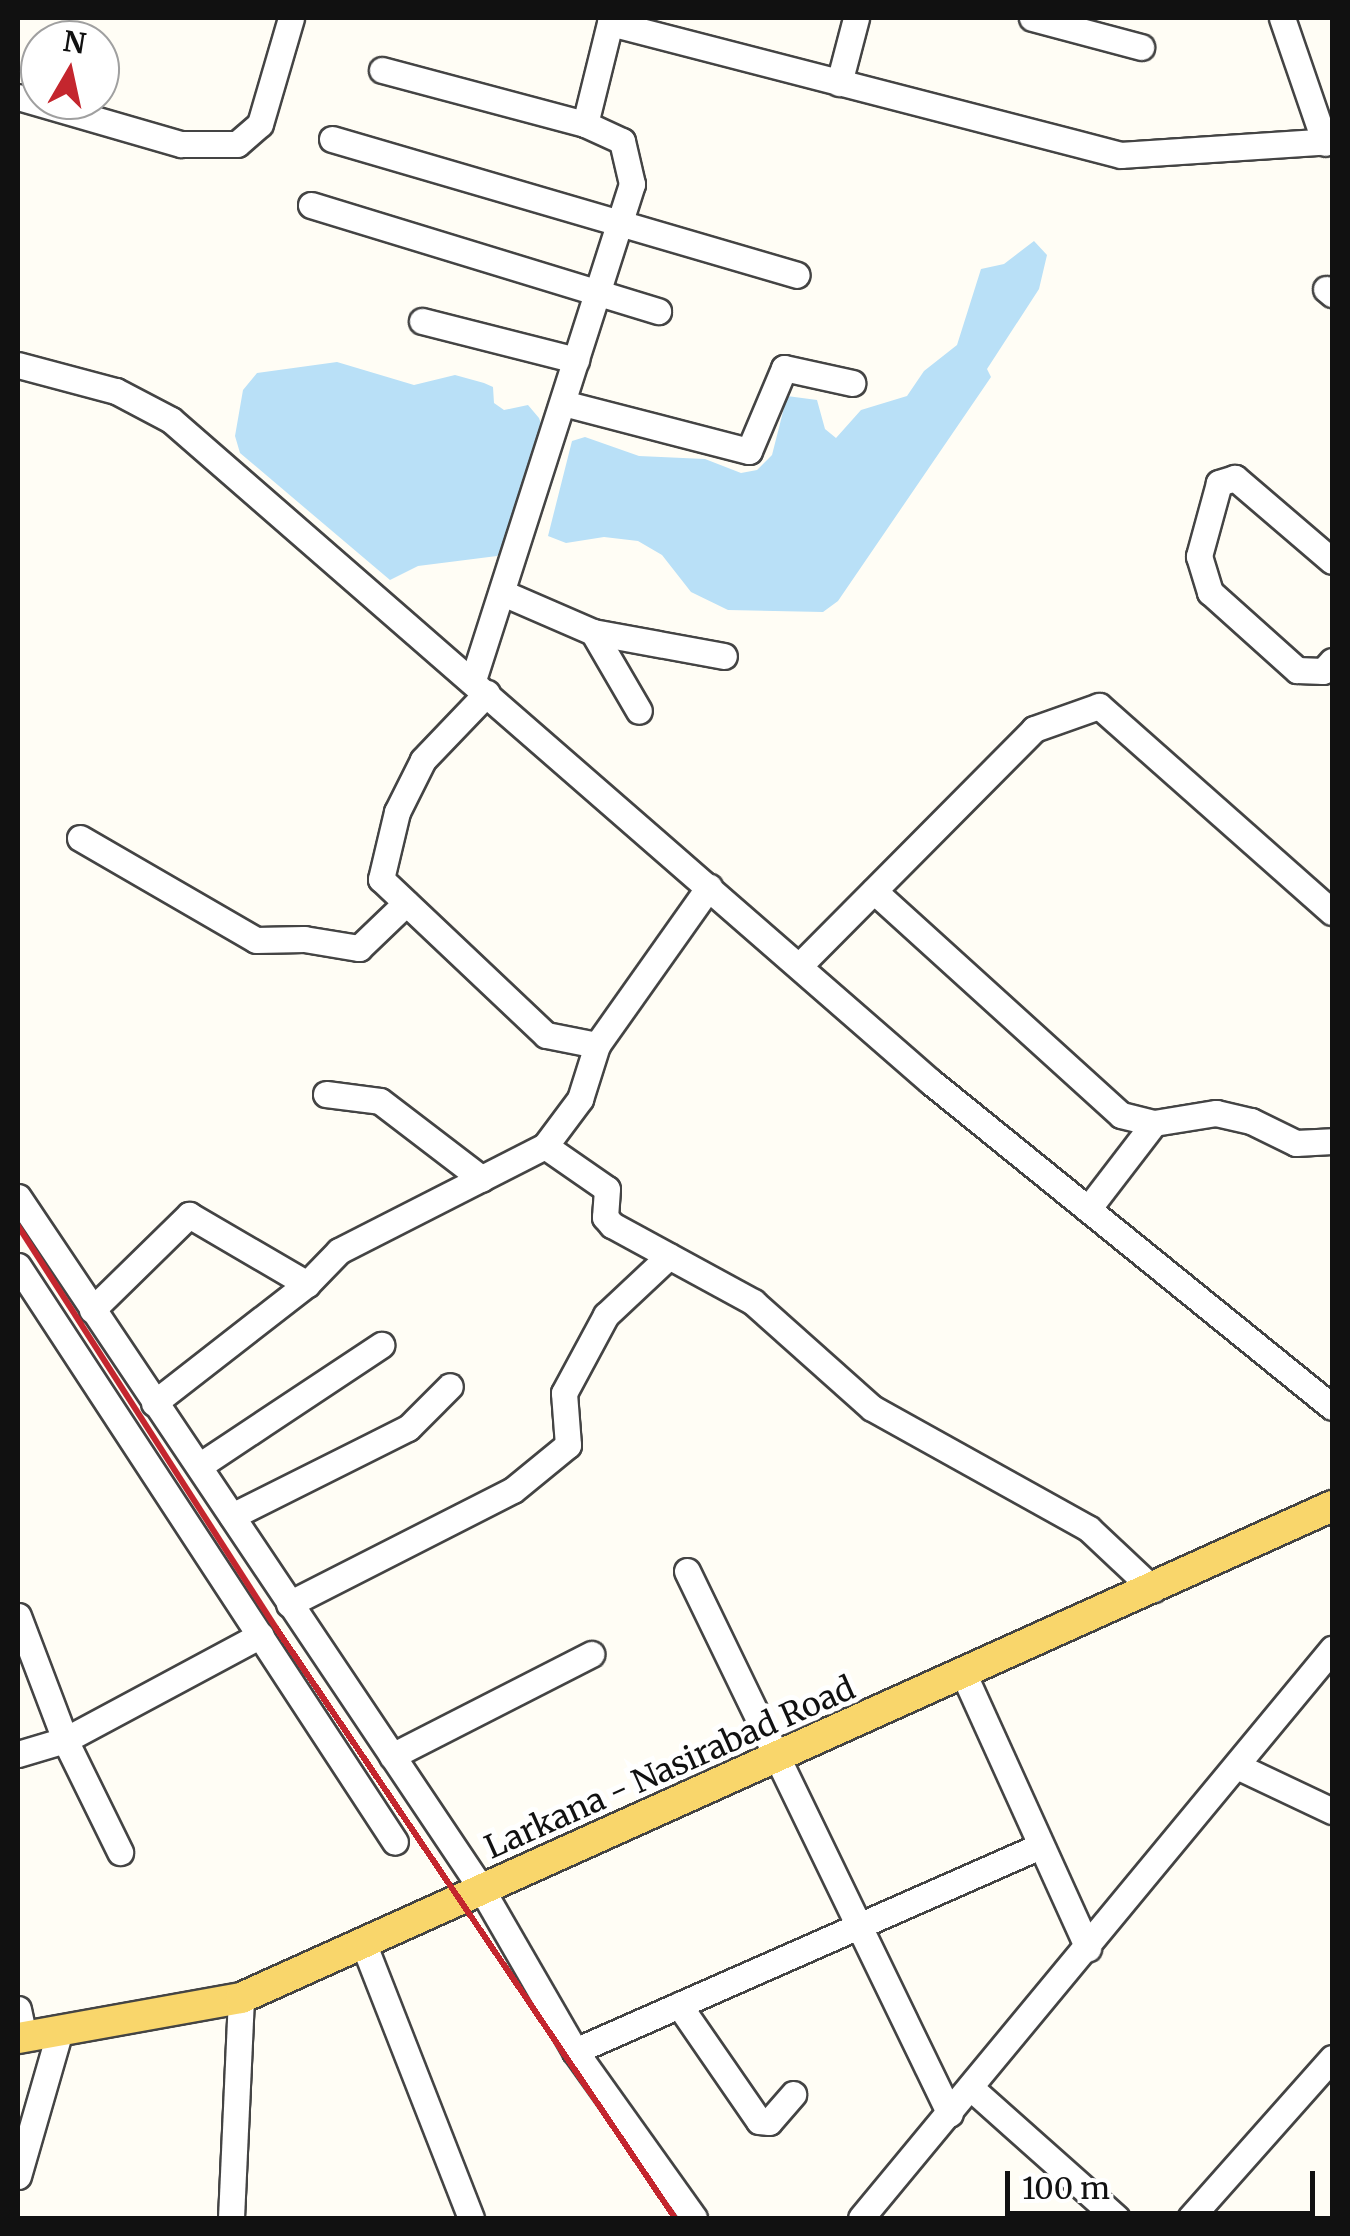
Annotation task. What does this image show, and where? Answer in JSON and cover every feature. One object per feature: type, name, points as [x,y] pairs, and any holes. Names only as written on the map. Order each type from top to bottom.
[{"type":"main road","name":"Larkana - Nasirabad Road","points":[[20,2028],[59,2034],[241,1998],[364,1945],[481,1888],[965,1677],[1332,1506]]},
{"type":"street","points":[[18,97],[181,144],[237,144],[260,124],[291,18]]},
{"type":"street","points":[[839,83],[856,18]]},
{"type":"street","points":[[1032,18],[1081,24],[1141,47]]},
{"type":"street","points":[[586,124],[605,19],[1121,154],[1328,142],[1282,18]]},
{"type":"street","points":[[382,70],[586,124],[622,142],[632,163],[620,221],[503,593],[480,686],[423,760],[397,812],[381,879],[546,1035],[598,1044]]},
{"type":"street","points":[[332,139],[797,275]]},
{"type":"street","points":[[311,205],[658,311]]},
{"type":"street","points":[[422,321],[576,360]]},
{"type":"street","points":[[18,365],[116,391],[171,420],[227,475],[480,686],[799,966],[1332,1407]]},
{"type":"street","points":[[563,403],[735,452],[749,451],[758,441],[784,368],[852,384]]},
{"type":"street","points":[[1332,561],[1234,478],[1219,483],[1199,556],[1210,592],[1297,670],[1323,671],[1332,661]]},
{"type":"street","points":[[503,593],[594,632],[724,656]]},
{"type":"street","points":[[594,632],[638,711]]},
{"type":"street","points":[[799,966],[1034,728],[1099,706],[1332,912]]},
{"type":"street","points":[[80,838],[256,940],[304,939],[359,948],[406,903]]},
{"type":"street","points":[[154,1403],[307,1284],[340,1251],[545,1146],[580,1100],[598,1044],[709,887]]},
{"type":"street","points":[[874,891],[1121,1114],[1154,1123],[1216,1114],[1251,1121],[1296,1144],[1332,1140]]},
{"type":"street","points":[[326,1094],[380,1101],[482,1179]]},
{"type":"street","points":[[1088,1209],[1154,1123]]},
{"type":"street","points":[[545,1146],[607,1190],[605,1217],[612,1224],[752,1302],[872,1408],[1089,1529],[1153,1590]]},
{"type":"street","points":[[18,1197],[481,1888],[575,2051],[694,2218]]},
{"type":"street","points":[[92,1310],[189,1215],[307,1284]]},
{"type":"street","points":[[288,1604],[513,1490],[568,1445],[564,1393],[606,1316],[668,1256]]},
{"type":"street","points":[[18,1266],[394,1842]]},
{"type":"street","points":[[199,1466],[380,1344]]},
{"type":"street","points":[[232,1516],[408,1428],[450,1386]]},
{"type":"street","points":[[688,1570],[950,2114]]},
{"type":"street","points":[[18,1616],[66,1740],[120,1852]]},
{"type":"street","points":[[18,1754],[66,1740],[261,1635]]},
{"type":"street","points":[[860,2218],[1239,1766],[1332,1649]]},
{"type":"street","points":[[392,1756],[591,1654]]},
{"type":"street","points":[[965,1677],[1088,1948]]},
{"type":"street","points":[[1239,1766],[1332,1811]]},
{"type":"street","points":[[575,2051],[1040,1846]]},
{"type":"street","points":[[364,1945],[470,2218]]},
{"type":"street","points":[[232,2218],[241,1998]]},
{"type":"street","points":[[679,2005],[758,2122],[769,2122],[793,2094]]},
{"type":"street","points":[[18,2176],[59,2034]]},
{"type":"street","points":[[1190,2218],[1332,2058]]},
{"type":"street","points":[[971,2088],[1117,2218]]},
{"type":"water","points":[[1034,241],[1047,255],[1039,289],[987,369],[991,377],[838,601],[823,612],[728,610],[691,592],[662,555],[638,541],[604,537],[566,543],[548,536],[572,441],[585,437],[639,456],[705,459],[741,473],[757,470],[772,455],[787,396],[817,400],[825,429],[836,438],[861,410],[907,396],[924,371],[957,345],[981,269],[1004,264]]},
{"type":"water","points":[[337,362],[414,385],[455,375],[484,383],[493,387],[494,403],[504,410],[528,405],[539,418],[545,435],[513,536],[497,556],[418,566],[390,580],[240,453],[235,436],[243,390],[257,373]]},
{"type":"railway","points":[[18,1226],[276,1628],[675,2218]]}]
